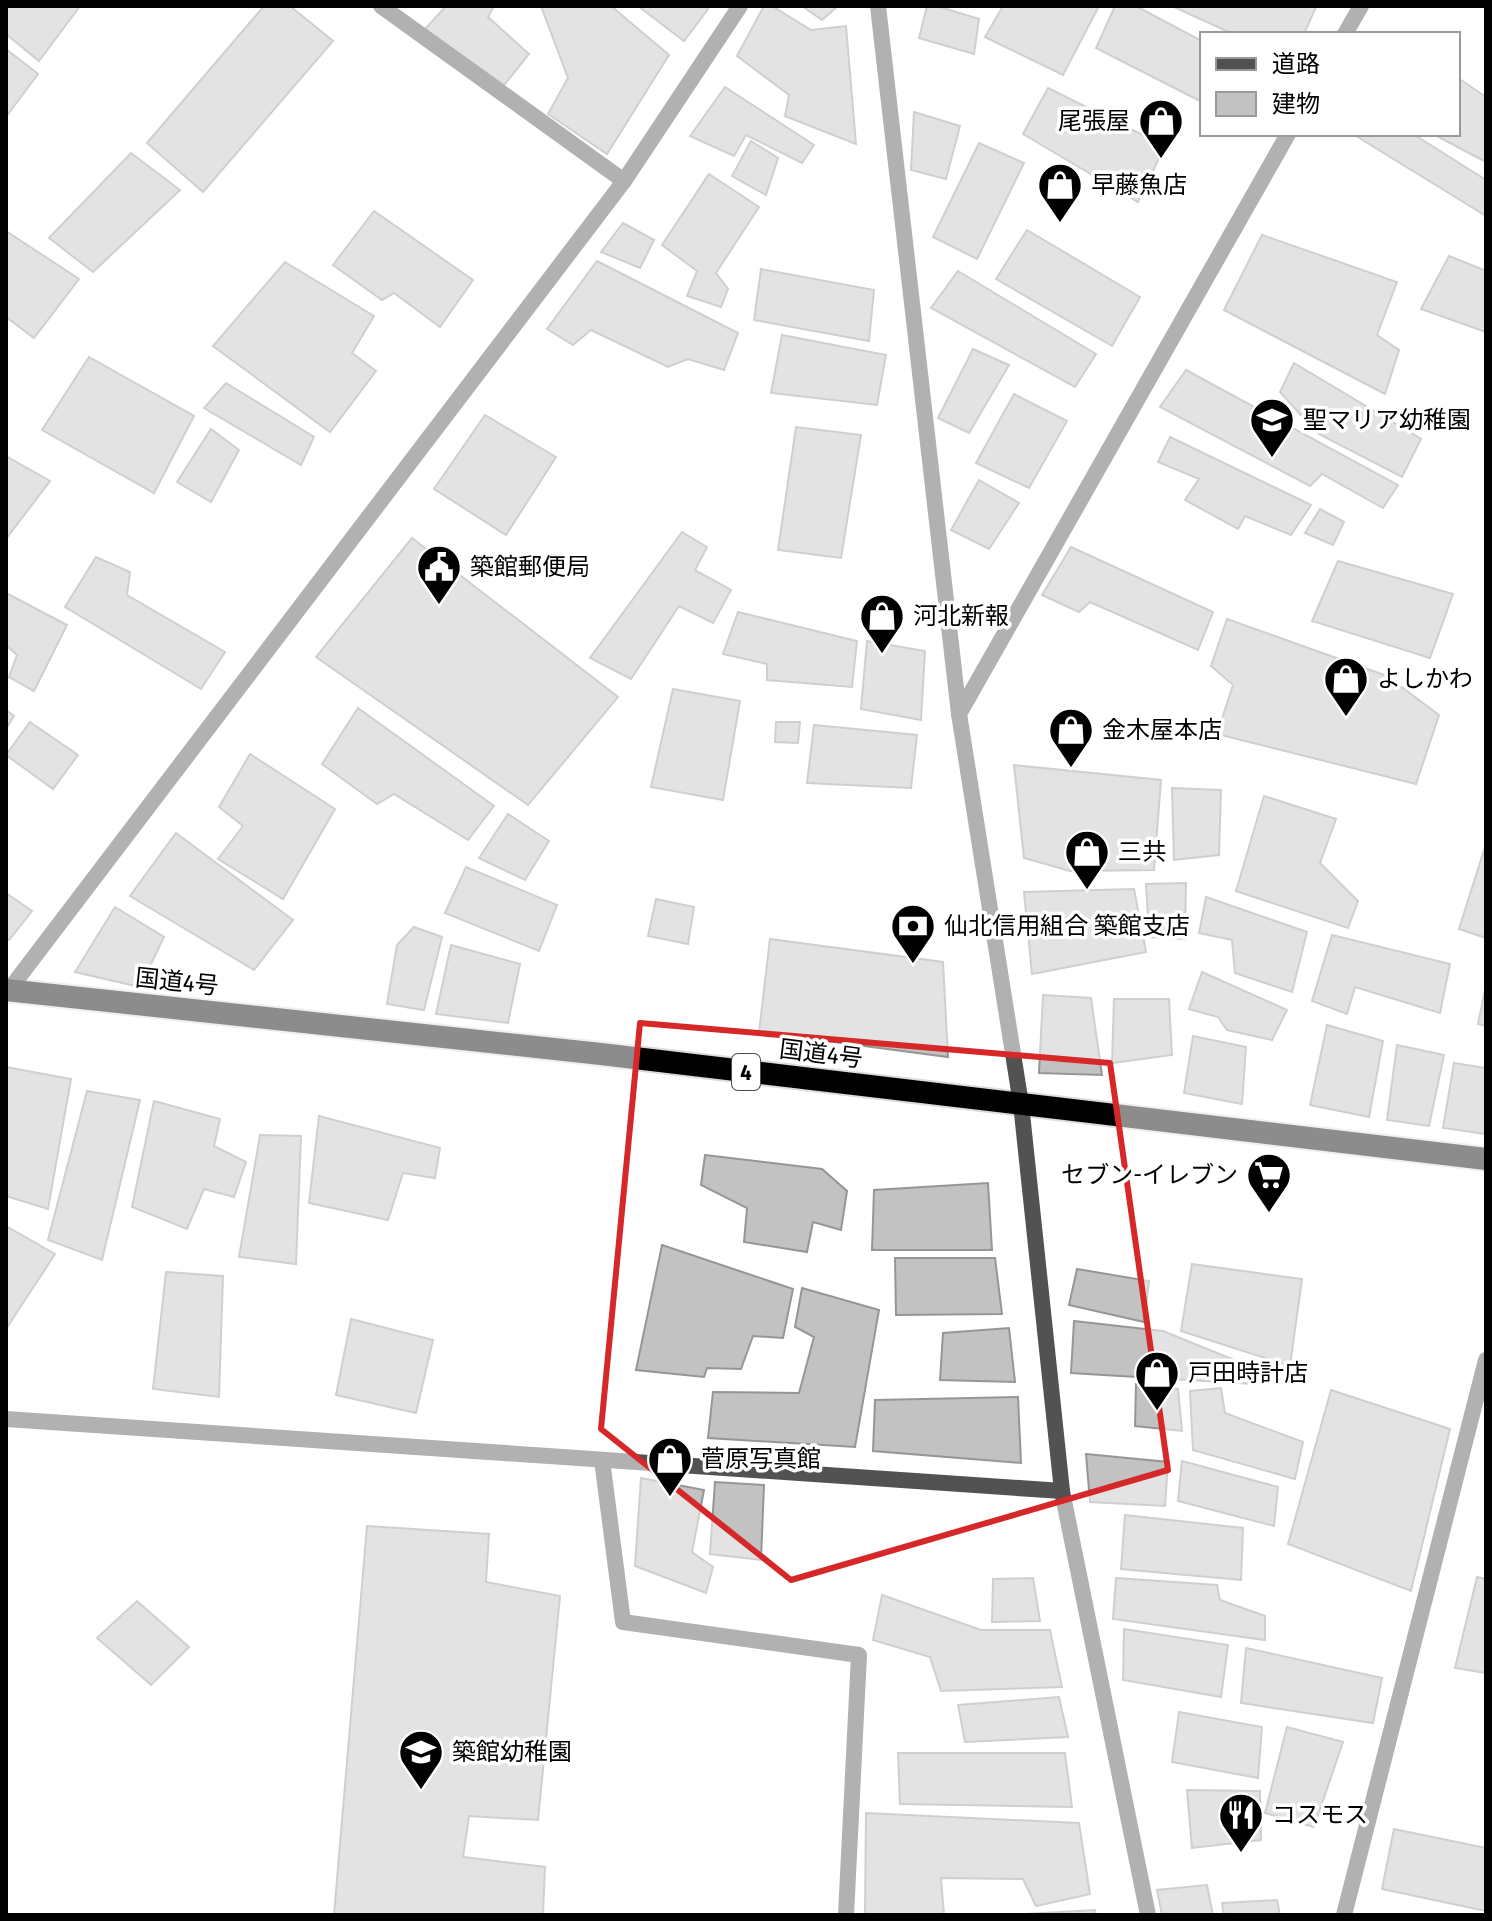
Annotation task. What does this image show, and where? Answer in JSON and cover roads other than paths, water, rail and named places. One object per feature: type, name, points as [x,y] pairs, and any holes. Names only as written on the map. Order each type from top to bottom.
[{"type":"highway","name":"国道4号","points":[[7,991],[585,1053],[1486,1159]]},
{"type":"street","points":[[381,6],[624,181]]},
{"type":"street","points":[[7,991],[624,181],[740,6]]},
{"type":"street","points":[[878,6],[959,714],[1021,1104],[1062,1491],[1148,1915]]},
{"type":"street","points":[[1346,32],[1361,6]]},
{"type":"street","points":[[959,714],[1287,136]]},
{"type":"street","points":[[1344,1915],[1486,1360]]},
{"type":"street","points":[[6,1419],[1062,1491]]},
{"type":"street","points":[[602,1460],[623,1622],[859,1655],[846,1915]]},
{"type":"place","name":"尾張屋","points":[[1161,160]]},
{"type":"place","name":"早藤魚店","points":[[1060,224]]},
{"type":"place","name":"聖マリア幼稚園","points":[[1272,459]]},
{"type":"place","name":"築館郵便局","points":[[439,606]]},
{"type":"place","name":"河北新報","points":[[882,655]]},
{"type":"place","name":"よしかわ","points":[[1346,718]]},
{"type":"place","name":"金木屋本店","points":[[1071,769]]},
{"type":"place","name":"三共","points":[[1087,891]]},
{"type":"place","name":"仙北信用組合 築館支店","points":[[913,965]]},
{"type":"place","name":"セブン-イレブン","points":[[1269,1214]]},
{"type":"place","name":"戸田時計店","points":[[1157,1412]]},
{"type":"place","name":"菅原写真館","points":[[670,1498]]},
{"type":"place","name":"築館幼稚園","points":[[421,1791]]},
{"type":"place","name":"コスモス","points":[[1241,1854]]}]
